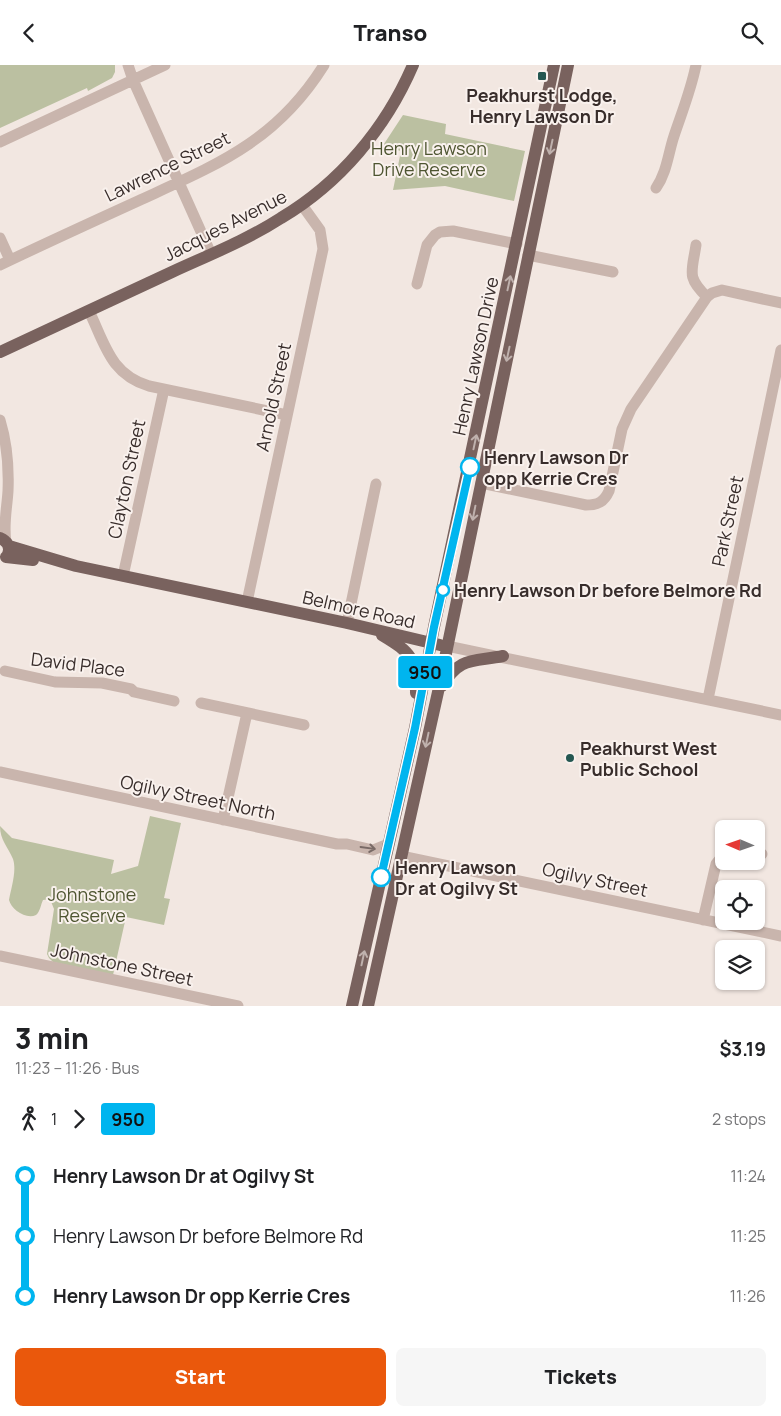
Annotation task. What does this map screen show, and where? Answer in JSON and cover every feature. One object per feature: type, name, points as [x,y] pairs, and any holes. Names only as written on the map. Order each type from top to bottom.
[{"type":"main road","name":"Jacques Avenue","points":[[0,353],[256,233],[302,205],[341,171],[362,149],[391,107],[413,65]]},
{"type":"main road","name":"Henry Lawson Drive","points":[[352,1006],[415,728],[431,644],[554,65]]},
{"type":"main road","name":"Henry Lawson Drive","points":[[368,1006],[438,692],[568,65]]},
{"type":"main road","name":"Belmore Road","points":[[3,546],[76,566],[371,628],[431,644],[447,646]]},
{"type":"main road","points":[[371,628],[403,649],[412,659],[416,671],[415,728]]},
{"type":"main road","points":[[438,692],[457,666],[474,660],[503,657]]},
{"type":"street","points":[[128,65],[178,183],[211,254]]},
{"type":"street","points":[[0,142],[165,65]]},
{"type":"street","name":"Lawrence Street","points":[[5,263],[228,158],[282,119],[297,103],[324,65]]},
{"type":"street","points":[[656,188],[665,173],[673,139],[690,91],[696,65]]},
{"type":"street","name":"Arnold Street","points":[[247,602],[322,249],[320,230],[302,205]]},
{"type":"street","points":[[417,284],[427,245],[440,232],[459,232],[517,244]]},
{"type":"street","points":[[0,238],[5,263]]},
{"type":"street","points":[[696,245],[692,273],[693,281],[696,287],[707,297]]},
{"type":"street","points":[[528,255],[613,272]]},
{"type":"street","points":[[481,483],[586,505],[598,504],[603,506],[609,491],[622,429],[631,409],[707,297],[712,293],[722,290],[781,303]]},
{"type":"street","points":[[90,311],[113,360],[121,372],[140,383],[287,415]]},
{"type":"street","name":"Park Street","points":[[708,699],[781,350]]},
{"type":"street","name":"Clayton Street","points":[[123,576],[164,389]]},
{"type":"street","points":[[0,420],[6,446],[8,469],[3,546]]},
{"type":"street","points":[[347,623],[376,484]]},
{"type":"street","name":"Belmore Road","points":[[447,646],[781,715]]},
{"type":"street","name":"David Place","points":[[5,671],[55,682],[102,683],[174,701]]},
{"type":"street","points":[[201,703],[304,725]]},
{"type":"street","points":[[223,820],[247,713]]},
{"type":"street","name":"Ogilvy Street North","points":[[0,772],[337,844],[347,844],[374,850],[388,844]]},
{"type":"street","name":"Ogilvy Street","points":[[401,856],[781,936]]},
{"type":"street","points":[[703,920],[715,868]]},
{"type":"street","name":"Johnstone Street","points":[[0,956],[238,1006]]},
{"type":"green space","points":[[0,65],[115,65],[115,72],[112,78],[88,91],[87,88],[0,128]]},
{"type":"green space","name":"Henry Lawson Drive Reserve","points":[[403,115],[446,124],[445,134],[525,151],[514,201],[445,186],[393,190],[401,151],[382,147]]},
{"type":"green space","name":"Johnstone Reserve","points":[[150,816],[181,823],[164,898],[170,899],[164,925],[126,917],[113,975],[53,962],[47,954],[54,909],[50,899],[43,900],[37,914],[28,916],[20,913],[10,903],[14,864],[0,831],[0,826],[12,838],[114,860],[111,874],[138,866]]},
{"type":"bus line","name":"950","points":[[381,877],[415,728],[434,627],[470,467]]},
{"type":"place","name":"Peakhurst Lodge, Henry Lawson Dr","points":[[542,76]]},
{"type":"place","name":"Henry Lawson Dr opp Kerrie Cres","points":[[470,467]]},
{"type":"place","name":"Henry Lawson Dr before Belmore Rd","points":[[443,590]]},
{"type":"place","name":"Peakhurst West Public School","points":[[570,758]]},
{"type":"place","name":"Henry Lawson Dr at Ogilvy St","points":[[381,877]]}]
